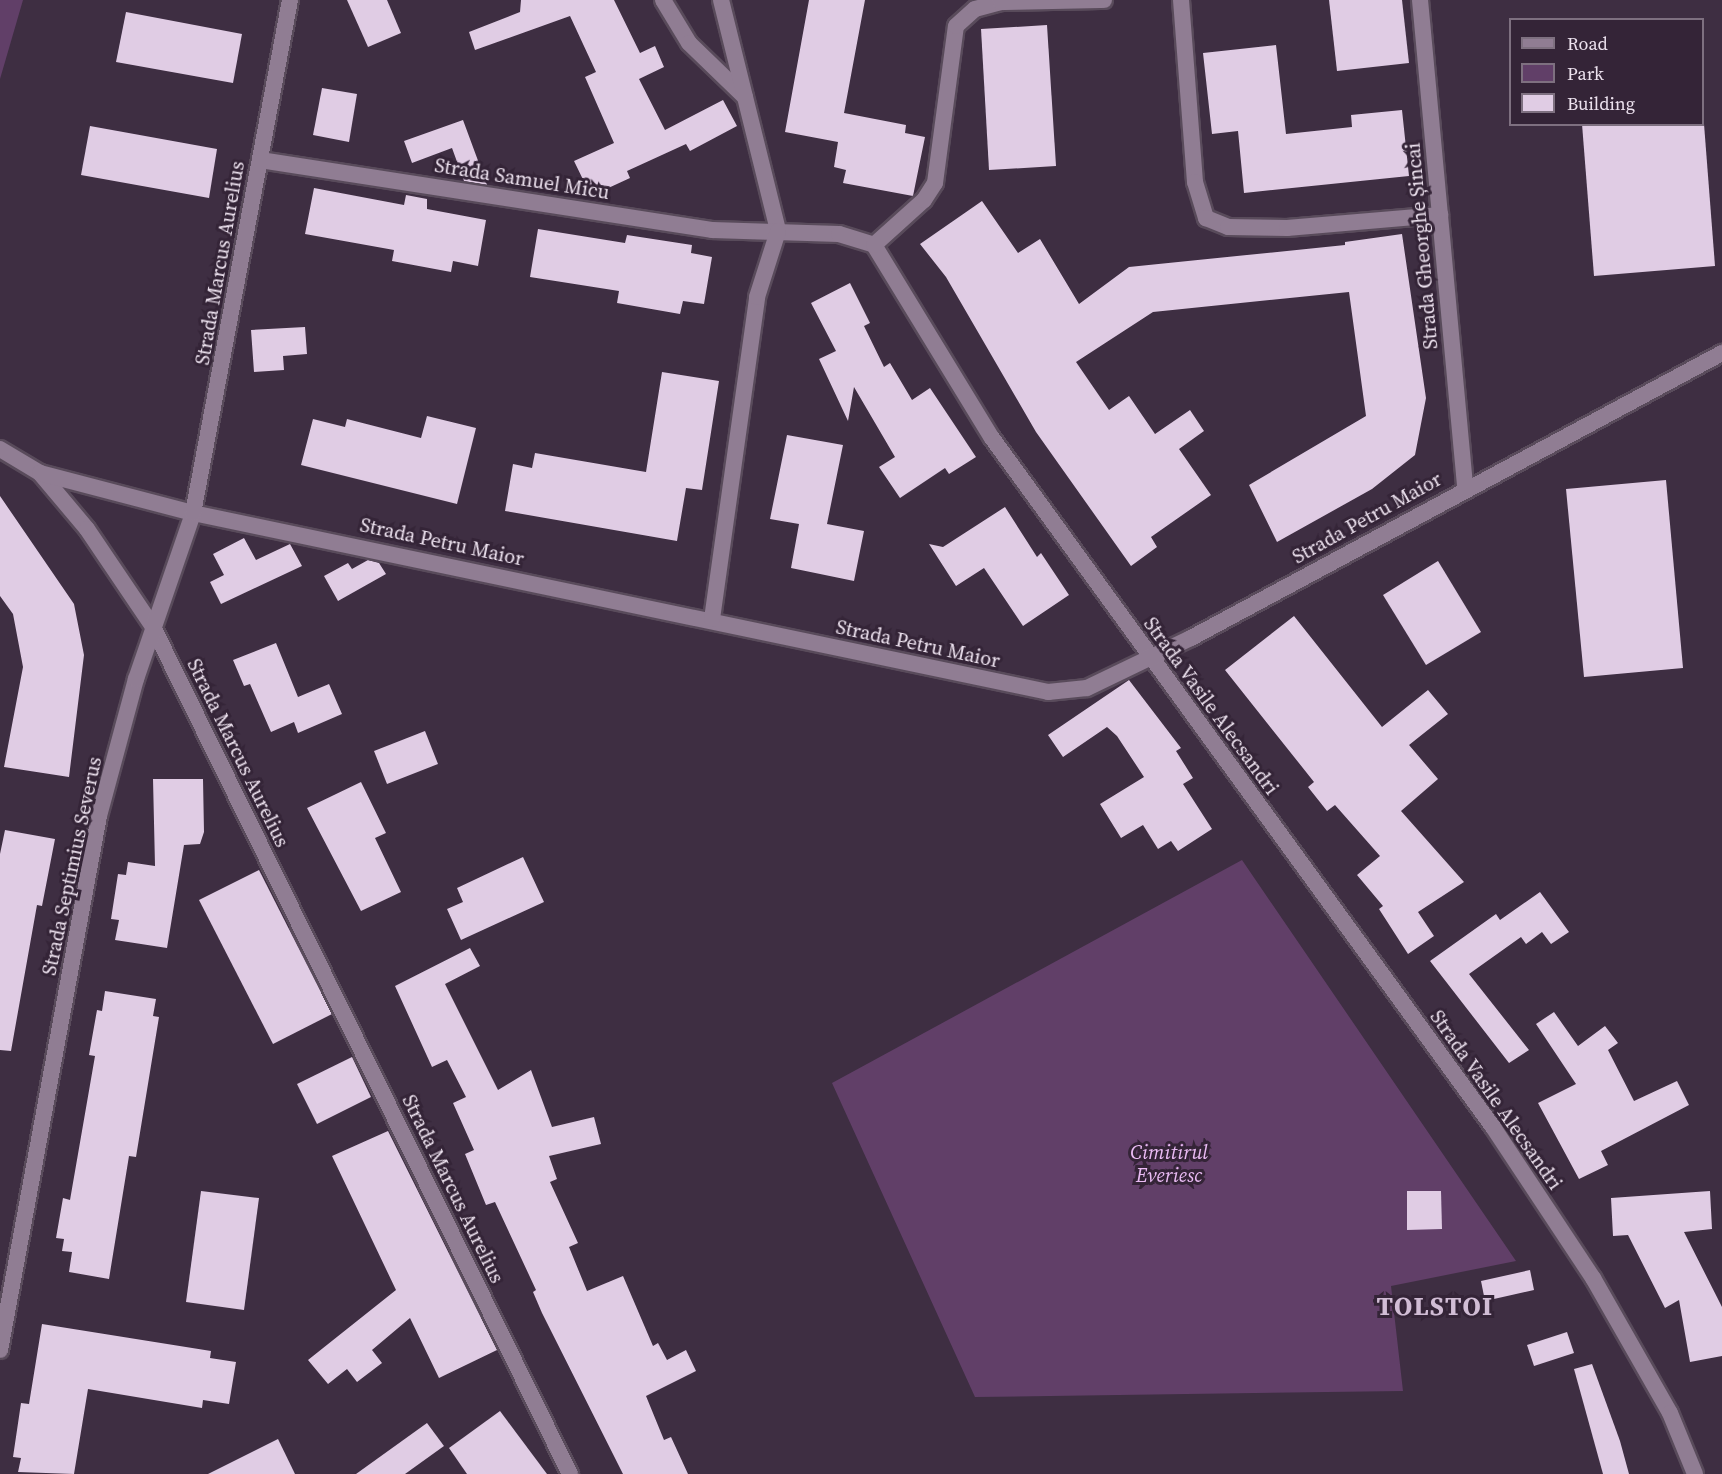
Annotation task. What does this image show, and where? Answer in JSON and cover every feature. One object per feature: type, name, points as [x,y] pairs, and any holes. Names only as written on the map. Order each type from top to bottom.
[{"type":"street","name":"Strada Marcus Aurelius","points":[[290,0],[193,513],[153,627],[570,1474]]},
{"type":"street","points":[[663,0],[689,43],[745,97]]},
{"type":"street","points":[[712,619],[757,297],[778,231],[721,0]]},
{"type":"street","points":[[778,231],[839,234],[874,245],[924,200],[935,183],[956,26],[975,9],[1001,2],[1104,0]]},
{"type":"street","points":[[1181,0],[1195,182],[1206,218],[1228,227],[1287,228],[1440,215]]},
{"type":"street","name":"Strada Gheorghe Șincai","points":[[1419,0],[1465,488]]},
{"type":"street","name":"Strada Samuel Micu","points":[[260,160],[712,230],[778,231]]},
{"type":"street","name":"Strada Vasile Alecsandri","points":[[874,245],[992,438],[1493,1127],[1593,1278],[1670,1413],[1695,1474]]},
{"type":"street","name":"Strada Petru Maior","points":[[40,473],[193,513],[712,619],[1048,692],[1087,688],[1150,658],[1722,352]]},
{"type":"street","points":[[0,449],[40,473],[87,529],[153,627]]},
{"type":"street","name":"Strada Septimius Severus","points":[[0,1350],[99,816],[153,627]]},
{"type":"green space","points":[[0,0],[23,0],[0,79]]},
{"type":"green space","name":"Cimitirul Everiesc","points":[[1242,860],[1516,1261],[1391,1286],[1403,1391],[975,1397],[832,1083]]},
{"type":"building","points":[[347,0],[387,0],[401,33],[368,47]]},
{"type":"building","points":[[521,0],[614,0],[640,53],[655,46],[664,67],[639,79],[665,130],[723,100],[737,126],[690,151],[686,144],[627,171],[630,178],[591,196],[574,161],[614,143],[585,77],[596,72],[570,16],[475,50],[469,32],[520,12]]},
{"type":"building","points":[[809,0],[865,0],[844,113],[906,125],[905,133],[925,137],[913,196],[843,183],[846,170],[834,167],[838,142],[785,132]]},
{"type":"building","points":[[1329,0],[1402,0],[1409,63],[1337,71]]},
{"type":"building","points":[[126,12],[242,34],[233,83],[116,62]]},
{"type":"building","points":[[1047,25],[1056,166],[989,170],[981,29]]},
{"type":"building","points":[[1276,45],[1286,134],[1352,127],[1351,115],[1402,110],[1409,176],[1244,193],[1238,131],[1212,134],[1203,53]]},
{"type":"building","points":[[322,88],[357,94],[349,142],[313,135]]},
{"type":"building","points":[[463,120],[487,185],[464,181],[452,148],[412,163],[404,141]]},
{"type":"building","points":[[1704,124],[1715,266],[1594,276],[1582,126],[1704,126]]},
{"type":"building","points":[[90,126],[217,149],[209,198],[81,175]]},
{"type":"building","points":[[314,188],[404,205],[406,195],[427,199],[427,209],[486,220],[478,266],[453,261],[451,272],[392,261],[394,250],[305,234]]},
{"type":"building","points":[[982,201],[1018,253],[1040,239],[1079,304],[1129,267],[1345,245],[1345,242],[1402,234],[1426,398],[1415,455],[1372,489],[1277,542],[1249,485],[1366,416],[1349,292],[1153,312],[1076,362],[1109,410],[1129,396],[1155,434],[1190,410],[1204,431],[1179,449],[1211,495],[1151,537],[1157,547],[1131,566],[1036,432],[946,277],[920,244]]},
{"type":"building","points":[[538,229],[625,243],[627,235],[692,245],[691,253],[712,257],[704,304],[683,301],[680,314],[617,303],[619,291],[530,277]]},
{"type":"building","points":[[850,283],[870,323],[864,326],[884,367],[890,363],[912,400],[930,388],[976,457],[949,474],[945,468],[900,498],[879,467],[895,457],[854,387],[848,421],[819,359],[836,351],[811,303]]},
{"type":"building","points":[[305,327],[307,354],[283,356],[284,370],[254,372],[251,330]]},
{"type":"building","points":[[662,372],[719,381],[702,490],[686,488],[677,541],[505,511],[513,464],[532,468],[535,453],[646,472]]},
{"type":"building","points":[[427,416],[476,428],[457,504],[301,465],[313,419],[345,427],[347,419],[421,438]]},
{"type":"building","points":[[787,435],[843,445],[827,524],[864,531],[854,581],[791,568],[799,524],[770,519]]},
{"type":"building","points":[[1666,480],[1683,668],[1584,677],[1566,489]]},
{"type":"building","points":[[0,496],[74,604],[84,655],[69,777],[4,767],[23,667],[13,614],[0,596]]},
{"type":"building","points":[[1005,507],[1037,557],[1041,553],[1069,595],[1023,626],[984,568],[956,586],[929,544],[943,547]]},
{"type":"building","points":[[244,538],[256,560],[290,544],[302,566],[221,604],[210,582],[224,575],[213,554]]},
{"type":"building","points":[[368,560],[379,563],[386,574],[338,601],[324,576],[348,563],[352,569]]},
{"type":"building","points":[[1438,561],[1481,632],[1426,665],[1383,595]]},
{"type":"building","points":[[1294,616],[1382,727],[1428,690],[1448,714],[1409,745],[1438,779],[1401,811],[1464,882],[1418,912],[1434,936],[1408,954],[1379,909],[1383,906],[1357,875],[1380,856],[1335,805],[1327,811],[1308,787],[1314,782],[1225,670]]},
{"type":"building","points":[[276,643],[298,697],[329,684],[342,714],[298,733],[294,722],[271,732],[250,684],[244,686],[233,660]]},
{"type":"building","points":[[1129,680],[1181,748],[1176,751],[1193,778],[1183,784],[1212,829],[1178,851],[1171,841],[1158,849],[1143,825],[1121,838],[1100,804],[1144,777],[1117,736],[1107,727],[1063,757],[1048,735]]},
{"type":"building","points":[[425,731],[438,764],[387,784],[374,751]]},
{"type":"building","points":[[153,779],[203,779],[204,832],[200,844],[184,845],[167,948],[115,940],[119,920],[111,919],[118,874],[126,875],[128,862],[155,866]]},
{"type":"building","points":[[361,782],[386,833],[375,838],[401,892],[361,911],[307,808]]},
{"type":"building","points":[[5,830],[55,839],[42,906],[37,905],[11,1051],[0,1050],[0,854]]},
{"type":"building","points":[[523,857],[544,902],[461,940],[447,909],[463,902],[457,888]]},
{"type":"building","points":[[259,870],[332,1014],[273,1044],[199,900]]},
{"type":"building","points":[[1540,892],[1569,932],[1551,944],[1542,932],[1526,944],[1521,937],[1469,974],[1529,1050],[1509,1063],[1430,961],[1496,914],[1500,920]]},
{"type":"building","points":[[470,948],[480,966],[445,984],[498,1090],[531,1070],[552,1127],[594,1117],[601,1144],[549,1156],[557,1179],[550,1182],[578,1243],[569,1247],[587,1291],[623,1276],[653,1346],[658,1343],[667,1360],[686,1350],[696,1371],[646,1396],[664,1440],[671,1437],[688,1474],[623,1474],[542,1313],[533,1292],[536,1290],[495,1202],[486,1205],[465,1154],[474,1150],[453,1103],[466,1097],[447,1060],[432,1067],[395,986]]},
{"type":"building","points":[[105,991],[156,999],[153,1016],[159,1017],[136,1157],[129,1156],[109,1279],[69,1272],[72,1252],[62,1251],[64,1239],[56,1238],[63,1198],[70,1200],[95,1056],[89,1055],[97,1010],[102,1011]]},
{"type":"building","points":[[1554,1012],[1578,1046],[1605,1026],[1618,1043],[1608,1050],[1634,1101],[1677,1081],[1689,1105],[1601,1151],[1608,1165],[1579,1179],[1538,1103],[1576,1084],[1536,1024]]},
{"type":"building","points":[[352,1057],[371,1097],[317,1124],[297,1084]]},
{"type":"building","points":[[388,1131],[497,1350],[439,1378],[410,1318],[372,1350],[382,1363],[357,1382],[347,1369],[328,1384],[308,1360],[396,1290],[332,1156]]},
{"type":"building","points":[[201,1191],[259,1198],[244,1310],[186,1302]]},
{"type":"building","points":[[1407,1191],[1441,1191],[1442,1229],[1407,1230]]},
{"type":"building","points":[[1710,1191],[1712,1229],[1684,1232],[1722,1307],[1722,1356],[1690,1362],[1679,1300],[1665,1308],[1628,1235],[1613,1236],[1611,1198]]},
{"type":"building","points":[[1530,1270],[1534,1290],[1485,1301],[1481,1281]]},
{"type":"building","points":[[42,1324],[211,1351],[210,1358],[236,1362],[229,1404],[203,1400],[202,1408],[88,1389],[74,1474],[18,1472],[21,1458],[13,1457],[21,1403],[29,1404]]},
{"type":"building","points":[[1567,1332],[1574,1353],[1534,1366],[1527,1345]]},
{"type":"building","points":[[1592,1364],[1620,1441],[1629,1474],[1603,1474],[1574,1369]]},
{"type":"building","points":[[500,1411],[547,1474],[467,1474],[449,1448]]},
{"type":"building","points":[[427,1423],[444,1446],[405,1474],[356,1474]]},
{"type":"building","points":[[278,1439],[295,1474],[208,1474]]},
{"type":"district","name":"TOLSTOI","points":[[1435,1307]]}]
